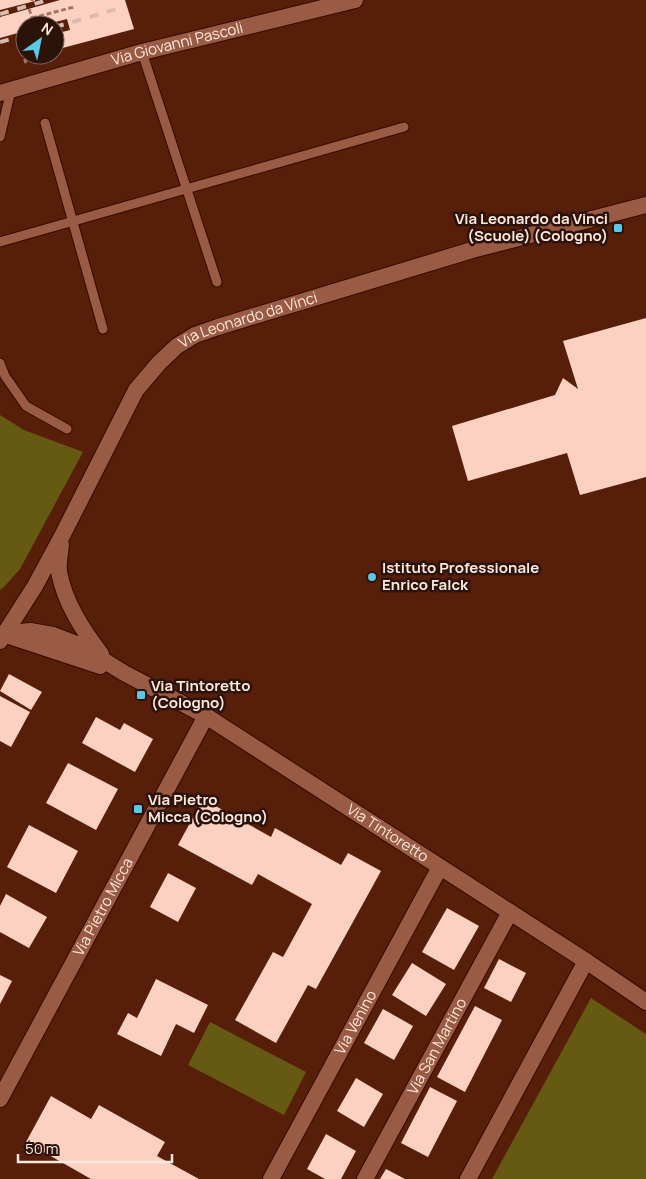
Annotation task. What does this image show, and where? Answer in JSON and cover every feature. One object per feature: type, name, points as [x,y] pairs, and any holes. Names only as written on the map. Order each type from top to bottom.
[{"type":"street","name":"Via Giovanni Pascoli","points":[[6,91],[142,52],[355,0]]},
{"type":"street","name":"Via Leonardo da Vinci","points":[[1,636],[34,586],[62,536],[136,390],[159,362],[177,346],[194,335],[472,250],[646,205]]},
{"type":"street","name":"Via Tintoretto","points":[[62,536],[59,570],[68,600],[79,624],[106,662]]},
{"type":"street","name":"Via Tintoretto","points":[[1,636],[30,631],[53,635],[79,645],[124,673],[206,716],[586,961],[646,1002]]},
{"type":"street","name":"Via Tintoretto","points":[[1,636],[124,673]]},
{"type":"street","name":"Via Pietro Micca","points":[[0,1099],[206,716]]},
{"type":"street","name":"Via Venino","points":[[271,1179],[440,867]]},
{"type":"street","name":"Via San Martino","points":[[365,1179],[510,912]]},
{"type":"street","points":[[468,1179],[586,961]]},
{"type":"lane","points":[[142,52],[217,282]]},
{"type":"lane","points":[[0,137],[6,91]]},
{"type":"lane","points":[[45,123],[104,329]]},
{"type":"lane","points":[[0,242],[404,127]]},
{"type":"lane","points":[[0,363],[5,376],[26,406],[67,430]]},
{"type":"path","points":[[43,15],[74,7]]},
{"type":"path","points":[[29,9],[31,15]]},
{"type":"shaded area","points":[[0,415],[24,430],[83,452],[20,569],[0,590]]},
{"type":"shaded area","points":[[591,998],[646,1034],[646,1179],[492,1179]]},
{"type":"shaded area","points":[[210,1022],[306,1072],[284,1115],[188,1065]]},
{"type":"building","points":[[0,0],[35,0],[35,1],[0,10]]},
{"type":"building","points":[[60,0],[125,0],[134,29],[65,47],[65,31],[70,30],[65,15],[15,15],[15,34],[0,38],[0,17]]},
{"type":"building","points":[[646,318],[646,477],[580,495],[567,453],[468,481],[452,426],[555,395],[563,378],[578,389],[563,341]]},
{"type":"building","points":[[9,674],[42,692],[31,710],[0,691]]},
{"type":"building","points":[[0,696],[30,712],[11,747],[0,741]]},
{"type":"building","points":[[96,717],[120,730],[124,723],[153,739],[135,772],[82,743]]},
{"type":"building","points":[[68,763],[118,789],[96,830],[46,803]]},
{"type":"building","points":[[203,799],[271,837],[275,828],[341,865],[348,853],[381,871],[316,989],[308,985],[276,1043],[235,1020],[273,952],[283,957],[312,904],[258,874],[252,885],[178,845]]},
{"type":"building","points":[[29,825],[78,851],[56,893],[7,867]]},
{"type":"building","points":[[168,873],[196,888],[178,922],[150,907]]},
{"type":"building","points":[[6,894],[47,917],[29,948],[0,932],[0,906]]},
{"type":"building","points":[[447,908],[479,926],[454,970],[422,952]]},
{"type":"building","points":[[499,959],[526,973],[511,1002],[484,988]]},
{"type":"building","points":[[412,963],[446,984],[426,1016],[392,995]]},
{"type":"building","points":[[0,975],[12,981],[0,1004]]},
{"type":"building","points":[[156,979],[208,1005],[194,1033],[176,1024],[161,1056],[117,1034],[128,1013],[137,1018]]},
{"type":"building","points":[[475,1006],[502,1020],[465,1092],[437,1077]]},
{"type":"building","points":[[383,1009],[413,1026],[394,1060],[364,1043]]},
{"type":"building","points":[[356,1078],[383,1094],[364,1127],[337,1111]]},
{"type":"building","points":[[430,1087],[457,1101],[428,1157],[401,1143]]},
{"type":"building","points":[[51,1096],[91,1119],[99,1105],[165,1142],[157,1156],[199,1179],[91,1179],[26,1142]]},
{"type":"building","points":[[326,1134],[356,1151],[341,1179],[325,1179],[307,1169]]},
{"type":"building","points":[[386,1169],[405,1179],[380,1179]]},
{"type":"railway","points":[[0,14],[48,0]]},
{"type":"railway","points":[[65,24],[117,9]]},
{"type":"railway","points":[[0,42],[15,38]]},
{"type":"place","name":"Via Leonardo da Vinci (Scuole) (Cologno)","points":[[618,228]]},
{"type":"place","name":"Istituto Professionale Enrico Falck","points":[[372,577]]},
{"type":"place","name":"Via Tintoretto (Cologno)","points":[[141,695]]},
{"type":"place","name":"Via Pietro Micca (Cologno)","points":[[138,809]]}]
